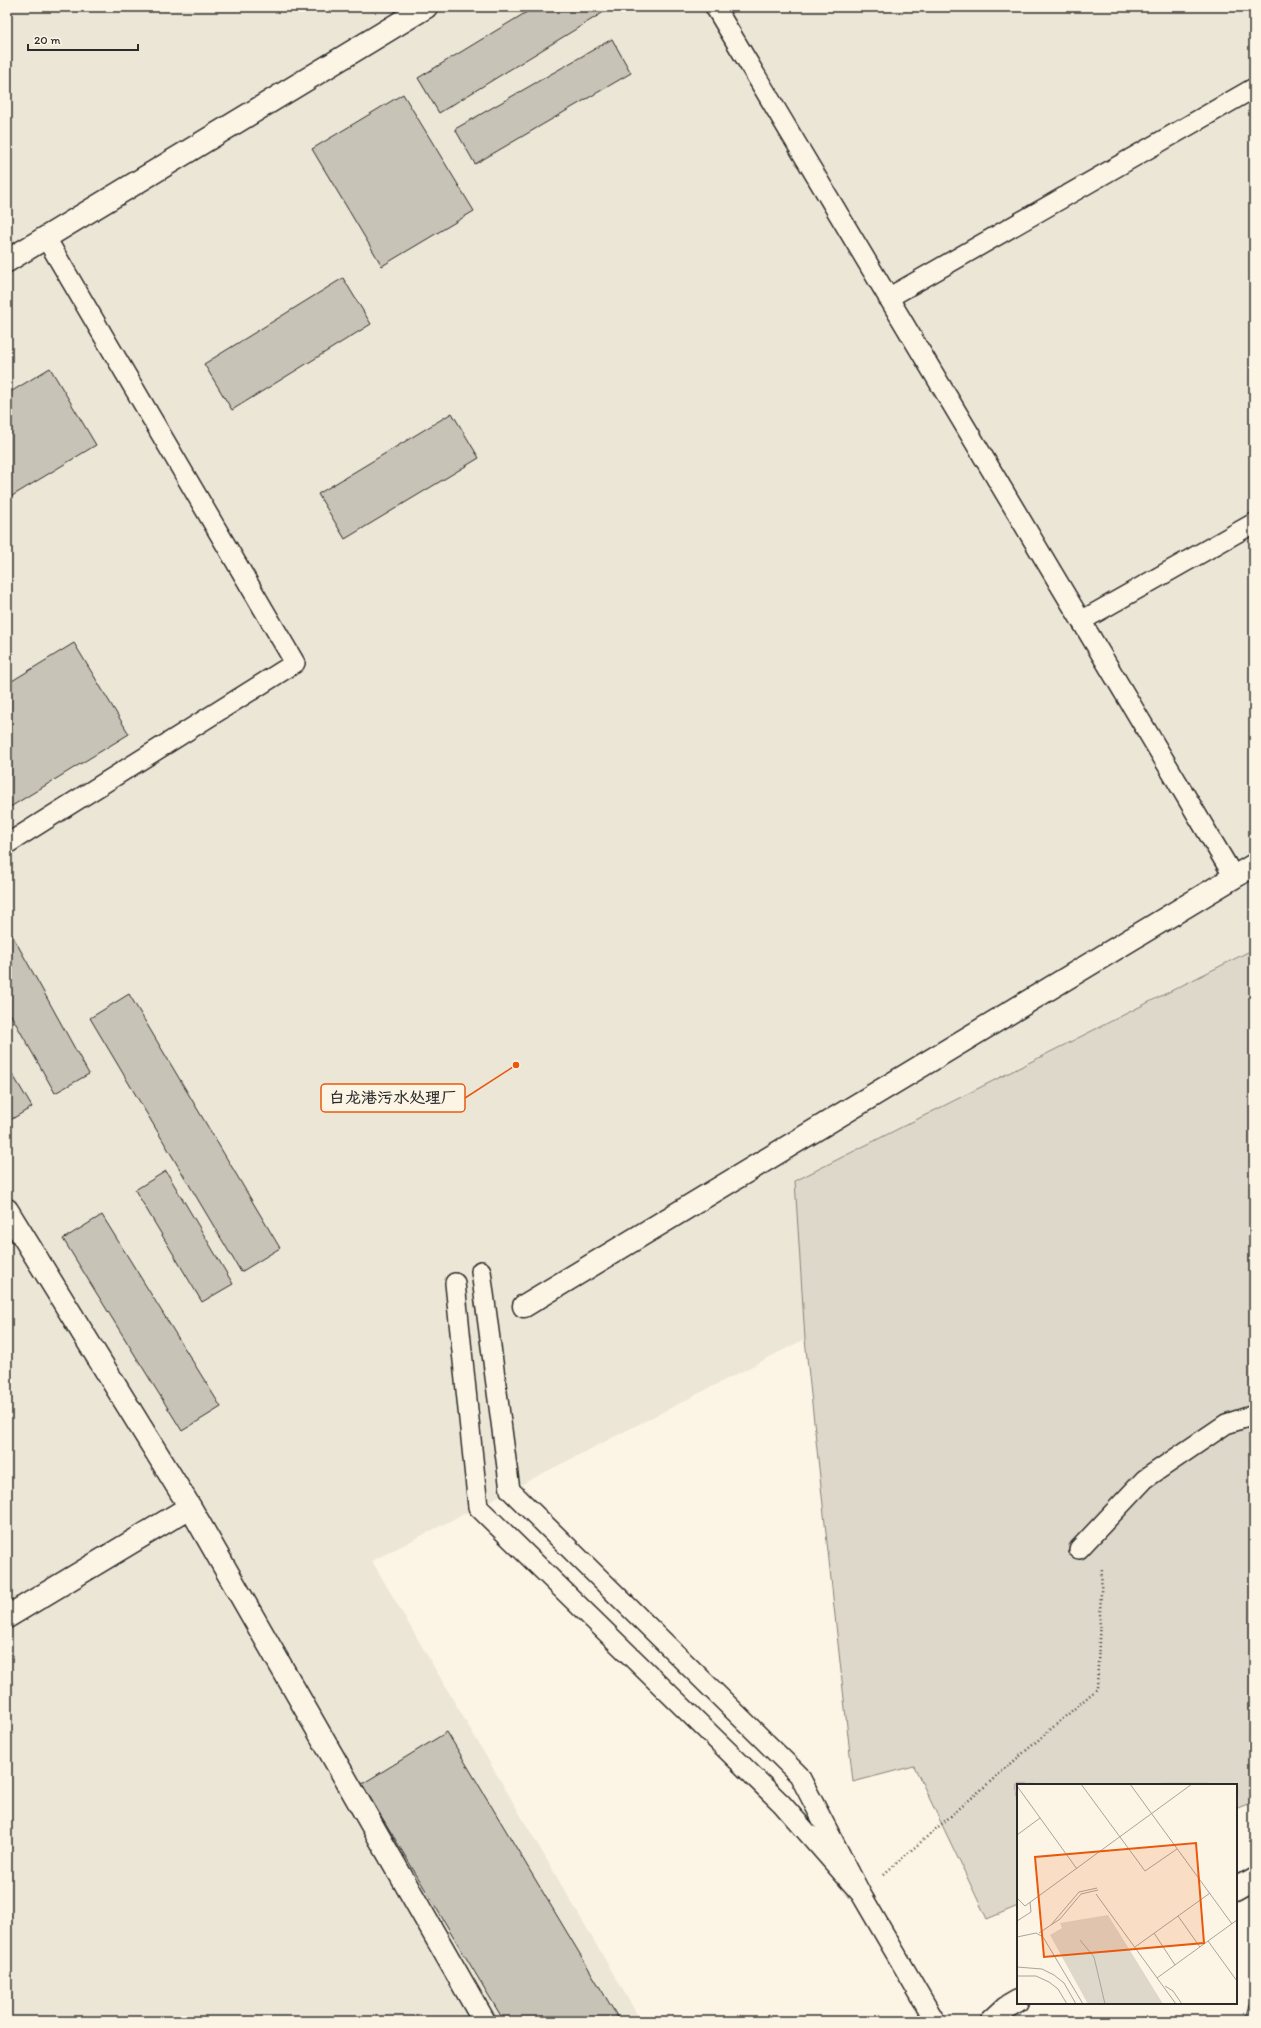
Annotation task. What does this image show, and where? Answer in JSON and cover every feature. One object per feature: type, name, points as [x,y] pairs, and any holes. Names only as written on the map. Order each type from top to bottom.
[{"type":"street","points":[[7,261],[426,7]]},
{"type":"street","points":[[524,1306],[1254,865]]},
{"type":"street","points":[[7,1210],[190,1507],[484,2021]]},
{"type":"street","points":[[7,1617],[190,1507]]},
{"type":"street","points":[[1237,1887],[1254,1878]]},
{"type":"street","points":[[992,2021],[1006,2008],[1017,2002]]},
{"type":"lane","points":[[714,7],[1234,877]]},
{"type":"lane","points":[[888,298],[1254,88]]},
{"type":"lane","points":[[7,844],[295,663],[46,238]]},
{"type":"lane","points":[[1081,621],[1254,523]]},
{"type":"lane","points":[[481,1271],[510,1490],[799,1775],[861,1894],[935,2021]]},
{"type":"lane","points":[[455,1283],[478,1507],[782,1804],[861,1894]]},
{"type":"lane","points":[[1079,1549],[1145,1479],[1226,1424],[1254,1415]]},
{"type":"path","points":[[861,1894],[1097,1689],[1105,1522]]},
{"type":"shaded area","points":[[7,7],[1254,7],[1254,949],[795,1181],[805,1339],[372,1561],[641,2021],[7,2021]]},
{"type":"shaded area","points":[[1254,949],[1254,1803],[1237,1810],[1237,1784],[1017,1784],[1017,1906],[987,1919],[914,1766],[853,1782],[805,1339],[795,1181]]},
{"type":"building","points":[[535,7],[612,7],[439,113],[418,78]]},
{"type":"building","points":[[612,39],[631,73],[475,164],[455,129]]},
{"type":"building","points":[[403,94],[474,211],[382,266],[312,149]]},
{"type":"building","points":[[343,278],[371,324],[232,410],[204,364]]},
{"type":"building","points":[[50,368],[96,445],[7,499],[7,394]]},
{"type":"building","points":[[452,413],[479,458],[345,539],[318,494]]},
{"type":"building","points":[[74,643],[129,734],[7,809],[7,684]]},
{"type":"building","points":[[11,933],[89,1074],[55,1093],[7,1008],[7,935]]},
{"type":"building","points":[[129,994],[280,1248],[241,1272],[90,1018]]},
{"type":"building","points":[[7,1065],[32,1107],[7,1122]]},
{"type":"building","points":[[166,1171],[233,1284],[202,1302],[135,1190]]},
{"type":"building","points":[[102,1215],[221,1407],[182,1431],[63,1239]]},
{"type":"building","points":[[447,1732],[620,2021],[504,2021],[362,1784]]},
{"type":"building","points":[[1254,1988],[1254,2021],[1245,2021]]},
{"type":"place","name":"白龙港污水处理厂","points":[[516,1065]]}]
